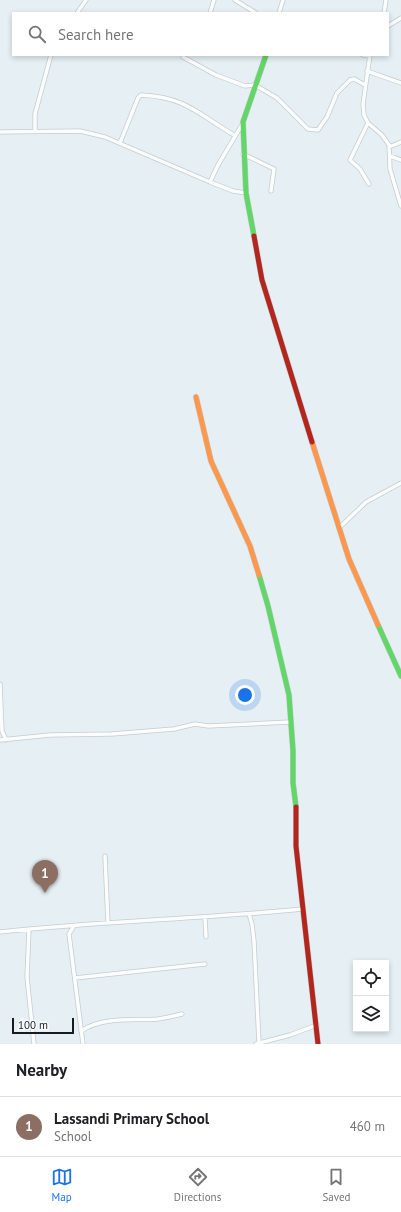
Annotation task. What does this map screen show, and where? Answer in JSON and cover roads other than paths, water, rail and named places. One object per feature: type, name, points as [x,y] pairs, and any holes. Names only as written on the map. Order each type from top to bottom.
[{"type":"street","points":[[78,12],[86,0]]},
{"type":"street","points":[[210,12],[214,0]]},
{"type":"street","points":[[235,0],[254,12]]},
{"type":"street","points":[[279,12],[283,0]]},
{"type":"street","points":[[384,12],[386,0]]},
{"type":"street","points":[[389,25],[401,18]]},
{"type":"street","points":[[34,130],[35,114],[51,56]]},
{"type":"street","points":[[266,56],[244,122],[243,154],[246,193],[262,280],[332,508],[340,527],[350,559],[401,676]]},
{"type":"street","points":[[370,56],[363,104],[364,115],[368,123],[382,135],[389,147],[390,169],[401,206]]},
{"type":"street","points":[[183,57],[222,78],[245,86],[256,85],[277,98],[308,129],[316,131],[324,122],[337,93],[350,80],[354,79],[366,85]]},
{"type":"street","points":[[367,71],[401,82]]},
{"type":"street","points":[[120,143],[138,98],[141,95],[163,97],[189,105],[234,135]]},
{"type":"street","points":[[210,182],[234,135],[244,122]]},
{"type":"street","points":[[368,123],[350,160],[360,169],[369,184]]},
{"type":"street","points":[[0,132],[34,130],[80,131],[104,136],[210,182],[233,191],[246,193]]},
{"type":"street","points":[[389,147],[401,142]]},
{"type":"street","points":[[243,154],[274,169],[271,191]]},
{"type":"street","points":[[390,156],[401,160]]},
{"type":"street","points":[[196,398],[211,461],[247,539],[255,561],[268,606],[289,695],[293,750],[292,783],[296,801],[296,846],[318,1044]]},
{"type":"street","points":[[340,527],[366,502],[401,483]]},
{"type":"street","points":[[0,684],[2,731],[6,740]]},
{"type":"street","points":[[0,740],[50,735],[112,734],[174,729],[195,724],[208,726],[290,722]]},
{"type":"street","points":[[105,856],[108,923]]},
{"type":"street","points":[[0,932],[303,909]]},
{"type":"street","points":[[249,914],[254,941],[258,1044],[290,1035],[316,1025]]},
{"type":"street","points":[[205,917],[206,937]]},
{"type":"street","points":[[74,926],[68,934],[83,1044]]},
{"type":"street","points":[[58,927],[68,934]]},
{"type":"street","points":[[29,929],[27,977],[34,1044]]},
{"type":"street","points":[[75,978],[205,964]]},
{"type":"street","points":[[81,1031],[91,1025],[141,1018],[156,1019],[182,1014]]},
{"type":"place","name":"Lassandi Primary School","points":[[45,893]]}]
